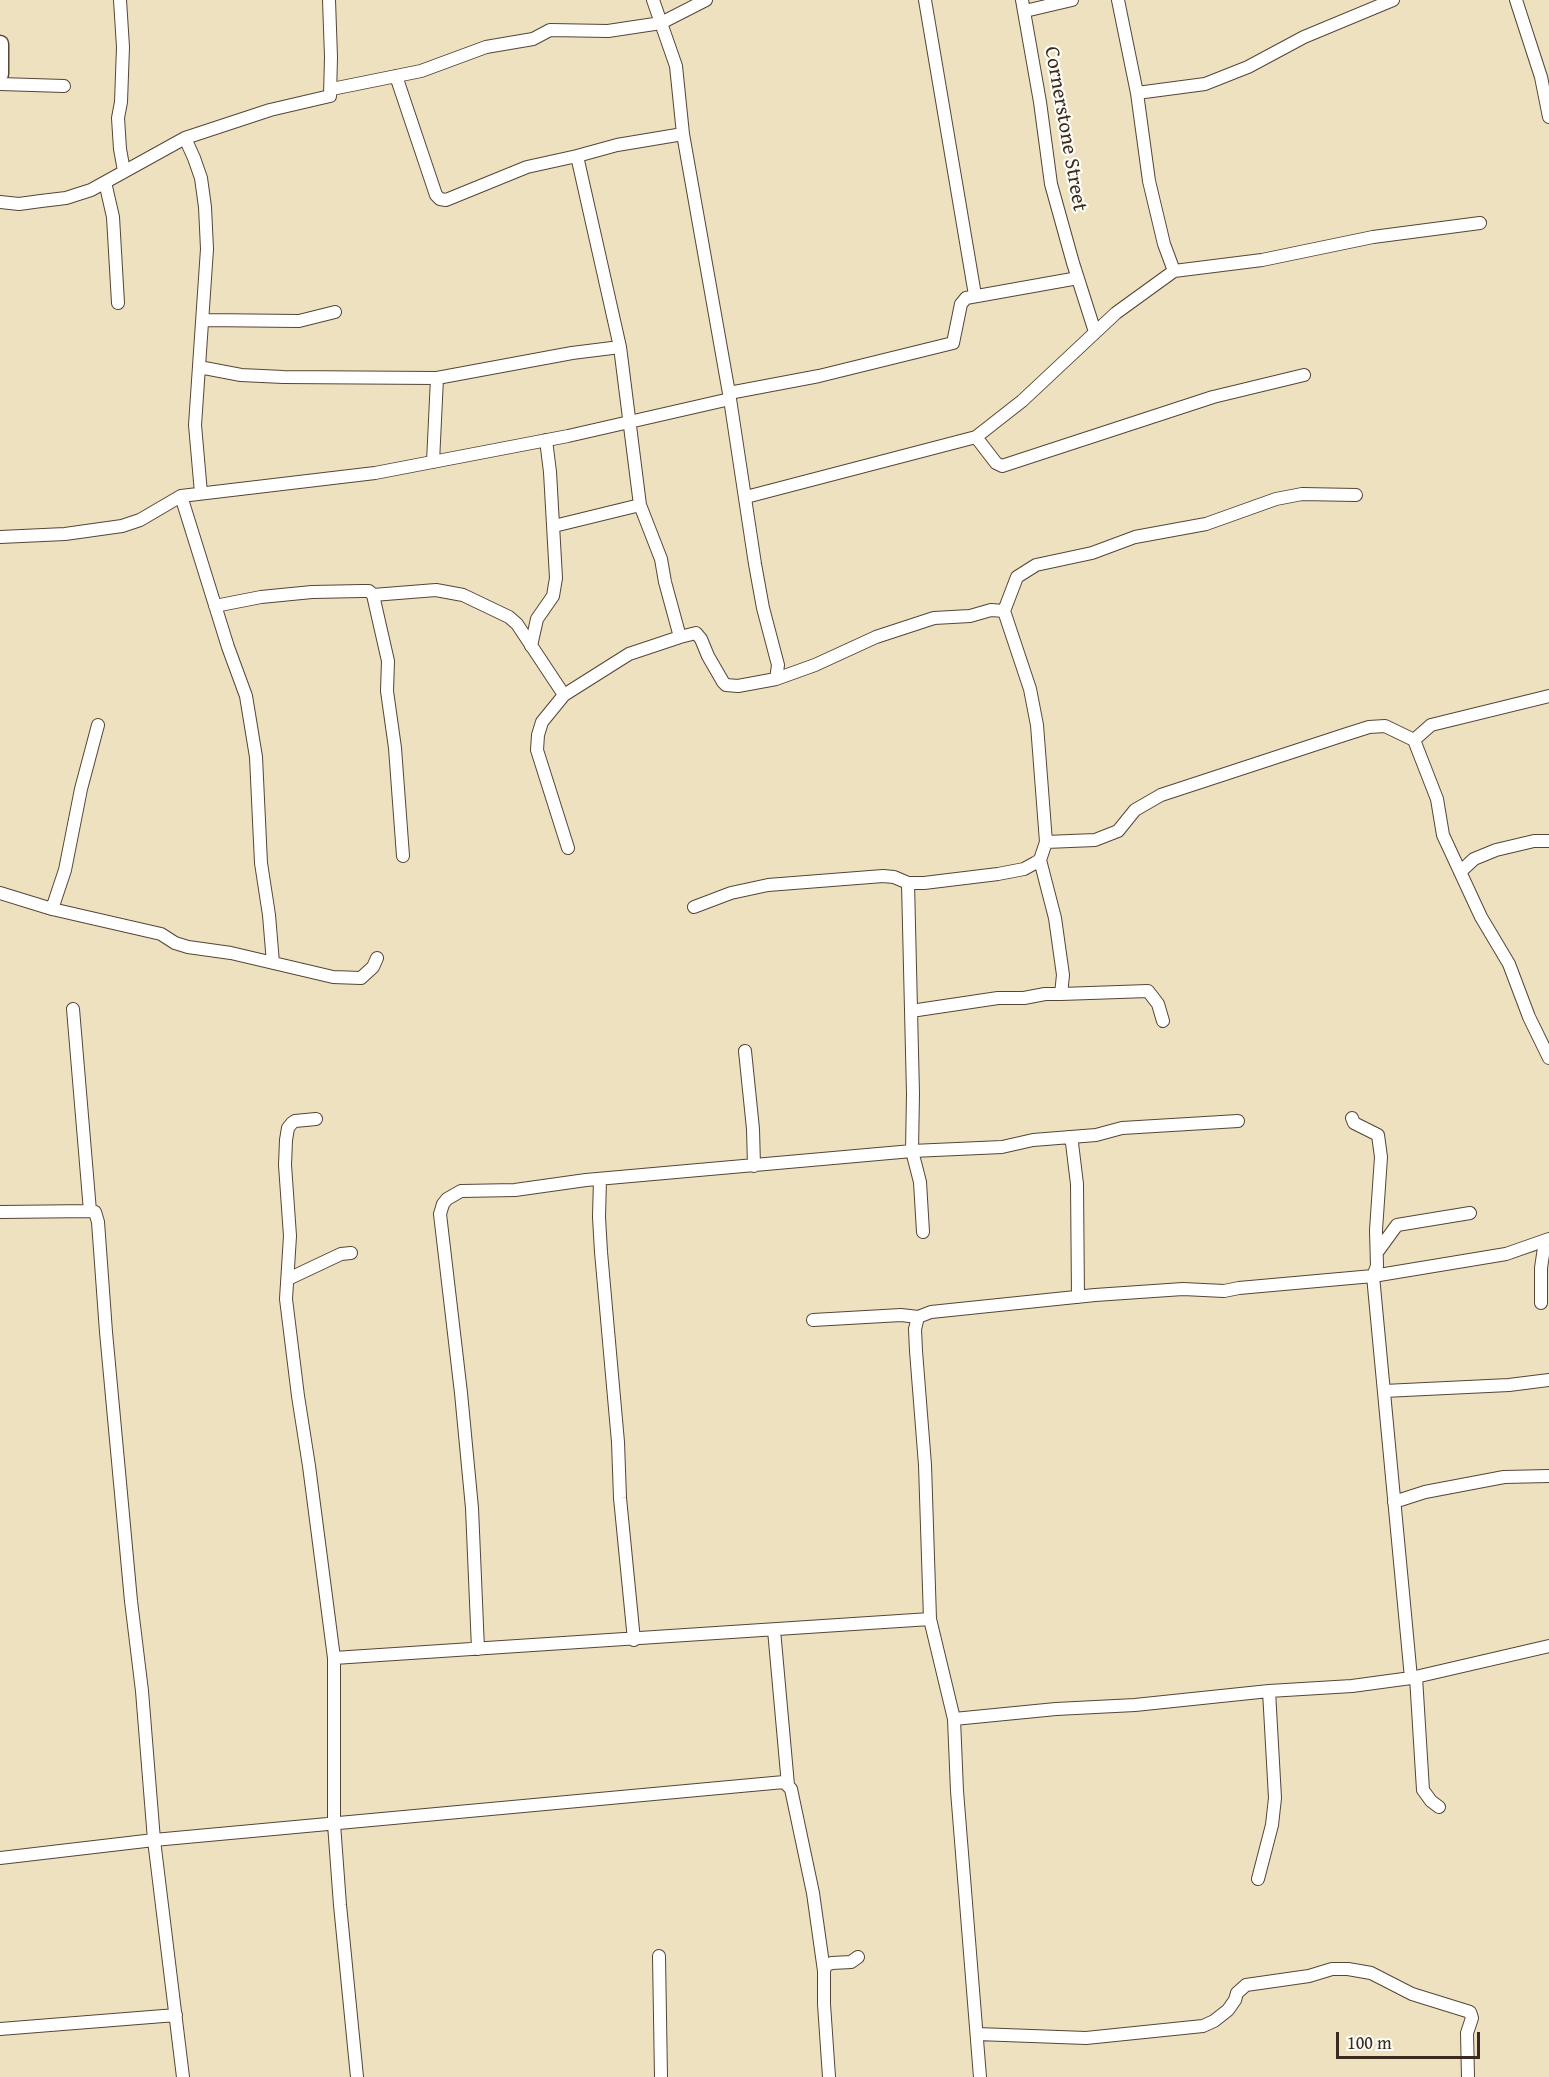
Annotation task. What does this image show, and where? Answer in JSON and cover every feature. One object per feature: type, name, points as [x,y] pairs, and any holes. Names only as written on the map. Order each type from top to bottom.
[{"type":"main road","points":[[0,44],[0,74]]},
{"type":"street","points":[[120,0],[123,47],[118,126],[124,171]]},
{"type":"street","points":[[0,202],[19,204],[66,198],[91,190],[185,138],[270,110],[330,96],[332,89],[328,0]]},
{"type":"street","points":[[653,0],[676,66],[683,134],[746,497],[755,564],[763,608],[778,665],[776,679]]},
{"type":"street","points":[[332,89],[421,71],[486,47],[533,39],[550,30],[608,31],[661,23],[706,0]]},
{"type":"street","points":[[925,0],[975,294]]},
{"type":"street","points":[[1023,6],[1072,0]]},
{"type":"street","points":[[1118,0],[1137,93],[1149,181],[1164,244],[1174,271]]},
{"type":"street","points":[[1137,93],[1205,84],[1248,67],[1304,37],[1393,0]]},
{"type":"street","points":[[1516,0],[1541,77],[1549,117]]},
{"type":"street","name":"Cornerstone Street","points":[[1023,6],[1051,184],[1095,332]]},
{"type":"street","points":[[396,76],[436,195],[446,201],[527,167],[617,145],[683,134]]},
{"type":"street","points":[[0,84],[64,86]]},
{"type":"street","points":[[185,138],[201,178],[207,249],[195,425],[201,493]]},
{"type":"street","points":[[577,156],[620,346],[640,505],[661,559],[664,582],[680,637]]},
{"type":"street","points":[[105,182],[115,234],[117,303]]},
{"type":"street","points":[[746,497],[976,437],[1022,401],[1116,313],[1174,271],[1262,260],[1373,237],[1480,223]]},
{"type":"street","points":[[0,537],[65,534],[122,526],[140,520],[181,496],[375,472],[433,462],[546,440],[819,376],[953,343],[961,304],[966,298],[975,294],[1078,278]]},
{"type":"street","points":[[203,320],[299,321],[335,312]]},
{"type":"street","points":[[199,368],[241,375],[437,378],[572,352],[620,346]]},
{"type":"street","points":[[976,437],[996,463],[1002,466],[1213,397],[1304,375]]},
{"type":"street","points":[[433,462],[437,378]]},
{"type":"street","points":[[531,646],[537,619],[551,600],[556,566],[546,440]]},
{"type":"street","points":[[1061,994],[1063,975],[1055,918],[1040,860],[1046,842],[1037,725],[1030,689],[1004,611],[1017,577],[1036,565],[1092,553],[1135,537],[1206,524],[1276,499],[1302,494],[1356,495]]},
{"type":"street","points":[[181,496],[246,696],[256,757],[261,863],[273,963]]},
{"type":"street","points":[[554,526],[640,505]]},
{"type":"street","points":[[373,595],[436,590],[463,595],[509,617],[517,624],[564,695]]},
{"type":"street","points":[[215,606],[261,597],[312,592],[369,591],[373,595],[388,662],[387,691],[395,748],[403,856]]},
{"type":"street","points":[[568,848],[537,750],[542,722],[564,695],[629,654],[680,637],[699,634],[708,656],[726,685],[738,686],[776,679],[815,665],[876,637],[934,618],[970,616],[991,610],[1004,611]]},
{"type":"street","points":[[517,624],[537,619]]},
{"type":"street","points":[[778,665],[796,672]]},
{"type":"street","points":[[1414,740],[1431,725],[1549,696]]},
{"type":"street","points":[[52,909],[65,870],[81,789],[98,725]]},
{"type":"street","points":[[1046,842],[1095,840],[1118,831],[1135,810],[1161,795],[1369,727],[1385,726],[1414,740],[1437,799],[1443,835],[1481,917],[1509,964],[1529,1017],[1549,1058]]},
{"type":"street","points":[[1460,872],[1474,859],[1496,850],[1534,841],[1549,841]]},
{"type":"street","points":[[1451,851],[1474,859]]},
{"type":"street","points":[[694,907],[731,893],[768,885],[883,876],[894,877],[908,883],[934,882],[1024,869],[1040,860]]},
{"type":"street","points":[[908,883],[912,1151],[920,1182],[923,1232]]},
{"type":"street","points":[[0,893],[52,909],[160,934],[175,943],[231,953],[333,977],[361,978],[373,967],[377,958]]},
{"type":"street","points":[[911,1011],[998,998],[1024,998],[1045,994],[1148,992],[1158,1004],[1162,1021]]},
{"type":"street","points":[[73,1009],[90,1211]]},
{"type":"street","points":[[745,1051],[753,1129],[754,1166]]},
{"type":"street","points":[[1352,1118],[1354,1123],[1378,1135],[1381,1157],[1376,1230],[1377,1266],[1373,1276],[1394,1502],[1414,1677],[1423,1790],[1439,1807]]},
{"type":"street","points":[[316,1119],[291,1123],[288,1128],[285,1165],[290,1236],[286,1299],[334,1658],[334,1824],[357,2077]]},
{"type":"street","points":[[478,1649],[472,1508],[440,1214],[447,1198],[461,1191],[516,1190],[600,1179],[912,1151],[1002,1147],[1033,1140],[1096,1135],[1122,1128],[1238,1121]]},
{"type":"street","points":[[1069,1137],[1072,1143],[1077,1184],[1078,1297]]},
{"type":"street","points":[[600,1179],[600,1240],[618,1442],[620,1498],[634,1640]]},
{"type":"street","points":[[0,1212],[90,1211],[95,1212],[98,1222],[106,1332],[131,1601],[142,1691],[154,1840],[183,2077]]},
{"type":"street","points":[[1378,1251],[1397,1225],[1470,1214]]},
{"type":"street","points":[[813,1320],[902,1315],[918,1317],[931,1312],[1078,1297],[1183,1289],[1224,1291],[1373,1276],[1506,1254],[1547,1240]]},
{"type":"street","points":[[1541,1303],[1541,1268],[1547,1240]]},
{"type":"street","points":[[288,1280],[341,1254],[351,1253]]},
{"type":"street","points":[[918,1317],[915,1329],[925,1465],[930,1619],[954,1719],[957,1791],[980,2077]]},
{"type":"street","points":[[1384,1390],[1509,1385],[1549,1380]]},
{"type":"street","points":[[1394,1502],[1425,1492],[1504,1477],[1549,1476]]},
{"type":"street","points":[[334,1658],[930,1619]]},
{"type":"street","points":[[774,1630],[788,1785]]},
{"type":"street","points":[[954,1719],[1056,1709],[1135,1705],[1269,1691],[1352,1686],[1414,1677],[1549,1646]]},
{"type":"street","points":[[1258,1879],[1272,1824],[1275,1798],[1269,1691]]},
{"type":"street","points":[[0,1858],[154,1840],[784,1782],[791,1789],[813,1893],[824,1971],[829,2077]]},
{"type":"street","points":[[659,1956],[661,2077]]},
{"type":"street","points":[[824,1971],[826,1965],[851,1962],[858,1958]]},
{"type":"street","points":[[977,2034],[1086,2038],[1203,2026],[1228,2010],[1237,1993],[1246,1985],[1308,1976],[1332,1969],[1348,1969],[1371,1972],[1412,1994],[1470,2012],[1472,2018],[1467,2033],[1468,2077]]},
{"type":"street","points":[[0,2029],[176,2015]]}]
